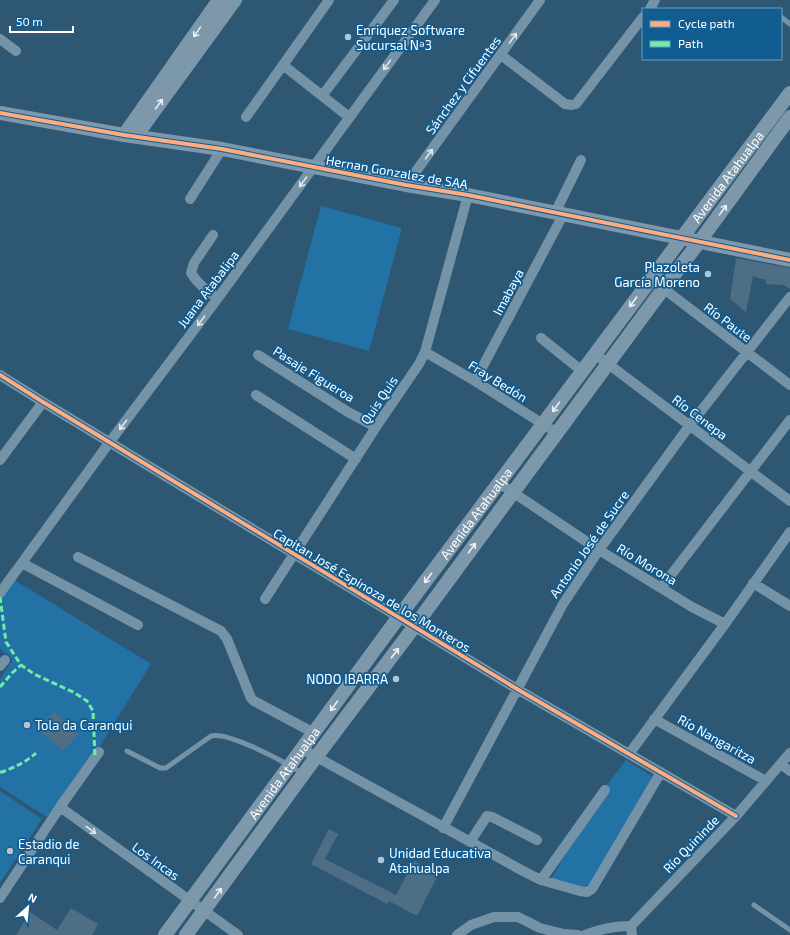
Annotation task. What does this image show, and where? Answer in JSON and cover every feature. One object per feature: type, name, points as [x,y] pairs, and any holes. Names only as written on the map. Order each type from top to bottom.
[{"type":"main road","points":[[130,135],[219,0]]},
{"type":"main road","points":[[130,135],[235,0]]},
{"type":"main road","name":"Avenida Atahualpa","points":[[165,935],[398,618],[790,92]]},
{"type":"main road","name":"Hernan Gonzalez de SAA","points":[[0,113],[222,149],[406,186],[468,195],[559,214],[654,231],[790,260]]},
{"type":"main road","name":"Avenida Atahualpa","points":[[186,935],[316,757],[700,241],[790,117]]},
{"type":"street","points":[[246,117],[329,0]]},
{"type":"street","points":[[322,96],[394,0]]},
{"type":"street","name":"Juana Atabalipa","points":[[0,593],[109,442],[218,298],[435,0]]},
{"type":"street","name":"Sánchez y Cifuentes","points":[[406,186],[540,0]]},
{"type":"street","points":[[501,55],[565,104],[576,104],[642,18]]},
{"type":"street","points":[[0,39],[16,51]]},
{"type":"street","points":[[283,65],[349,117]]},
{"type":"street","points":[[190,199],[222,149]]},
{"type":"street","name":"Imabaya","points":[[475,381],[559,214],[581,160]]},
{"type":"street","name":"Quis Quis","points":[[265,599],[376,427],[419,364],[425,352],[468,195]]},
{"type":"street","points":[[213,235],[194,263],[191,273],[197,283],[218,298]]},
{"type":"street","name":"Río Paute","points":[[651,279],[790,385]]},
{"type":"street","name":"Antonio José de Sucre","points":[[443,828],[563,604],[598,550],[690,426],[790,297]]},
{"type":"street","points":[[541,338],[582,371]]},
{"type":"street","name":"Fray Bedón","points":[[425,352],[475,381],[557,433]]},
{"type":"street","name":"Río Cenepa","points":[[594,354],[790,501]]},
{"type":"street","name":"Pasaje Figueroa","points":[[258,355],[348,412],[376,427]]},
{"type":"street","name":"Capitan José Espinoza de los Monteros","points":[[0,375],[398,618],[736,816]]},
{"type":"street","points":[[256,395],[356,459]]},
{"type":"street","points":[[0,460],[43,402]]},
{"type":"street","points":[[661,588],[790,420]]},
{"type":"street","name":"Río Morona","points":[[499,483],[598,550],[692,607],[725,624]]},
{"type":"street","points":[[629,754],[725,624],[790,532]]},
{"type":"street","points":[[78,557],[221,631],[227,639],[251,698],[314,733]]},
{"type":"street","points":[[22,563],[138,625]]},
{"type":"street","points":[[753,583],[790,606]]},
{"type":"street","name":"Río Nangaritza","points":[[654,719],[766,781]]},
{"type":"street","points":[[302,749],[443,828],[541,880],[587,892],[592,890],[661,772]]},
{"type":"street","points":[[0,898],[60,807],[99,752]]},
{"type":"street","name":"Río Quininde","points":[[632,930],[736,816],[790,753]]},
{"type":"street","points":[[781,764],[790,771]]},
{"type":"street","points":[[541,880],[605,790]]},
{"type":"street","name":"Los Incas","points":[[60,807],[238,935]]},
{"type":"street","points":[[470,842],[487,816],[492,816],[536,840]]},
{"type":"street","points":[[457,935],[471,925],[494,917],[518,917],[540,928],[564,934],[578,935]]},
{"type":"street","points":[[585,935],[599,929],[615,926],[632,930]]},
{"type":"lane","points":[[782,18],[790,24]]},
{"type":"lane","points":[[127,751],[160,768],[166,768],[211,736],[216,735],[229,737],[290,766],[304,775]]},
{"type":"lane","points":[[754,905],[790,930]]},
{"type":"shaded area","points":[[321,206],[402,228],[369,351],[288,329]]},
{"type":"shaded area","points":[[11,578],[151,664],[100,746],[47,817],[0,787],[0,679],[13,659],[0,649],[0,597]]},
{"type":"shaded area","points":[[626,760],[653,777],[589,885],[574,887],[551,879],[603,790]]},
{"type":"shaded area","name":"Estadio de Caranqui","points":[[0,791],[42,819],[0,883]]},
{"type":"building","points":[[736,258],[790,268],[790,289],[783,285],[766,284],[766,280],[753,276],[746,312],[730,299]]},
{"type":"building","points":[[54,712],[79,734],[63,751],[38,729]]},
{"type":"building","points":[[329,829],[338,834],[325,859],[396,895],[414,861],[439,873],[417,916],[389,901],[387,904],[311,864]]},
{"type":"building","points":[[71,908],[98,924],[92,935],[16,935],[30,912],[57,930]]},
{"type":"marked path","points":[[0,597],[6,642],[21,665],[34,674],[75,693],[87,701],[93,711],[95,757]]},
{"type":"marked path","points":[[0,687],[21,665]]},
{"type":"marked path","points":[[0,772],[20,764],[36,753]]},
{"type":"cycle path","points":[[0,113],[124,135],[222,149],[406,185],[468,195],[790,260]]},
{"type":"cycle path","points":[[0,375],[517,689],[736,816]]},
{"type":"place","name":"Enriquez Software Sucursal Nª3","points":[[348,37]]},
{"type":"place","name":"Plazoleta García Moreno","points":[[708,274]]},
{"type":"place","name":"NODO IBARRA","points":[[396,679]]},
{"type":"place","name":"Tola da Caranqui","points":[[27,725]]},
{"type":"place","name":"Estadio de Caranqui","points":[[10,851]]},
{"type":"place","name":"Unidad Educativa Atahualpa","points":[[381,860]]}]
